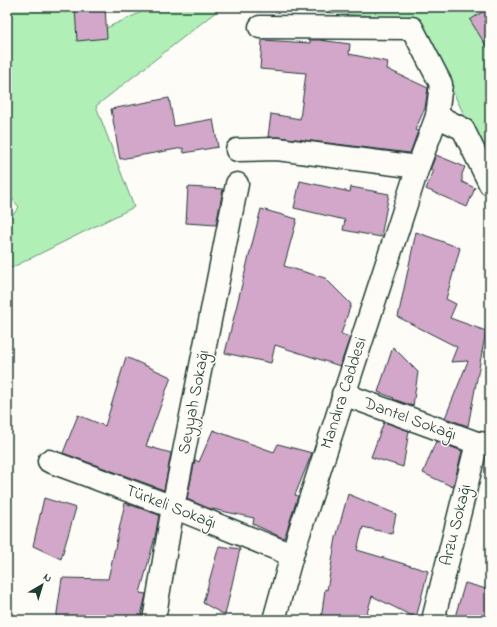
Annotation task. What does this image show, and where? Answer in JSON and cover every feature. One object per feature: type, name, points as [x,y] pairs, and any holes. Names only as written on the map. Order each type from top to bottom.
[{"type":"street","name":"Mandıra Caddesi","points":[[260,27],[412,28],[441,84],[438,116],[418,167],[343,394],[292,555],[274,620]]},
{"type":"street","points":[[438,116],[463,129],[490,184]]},
{"type":"street","points":[[237,150],[277,149],[418,167]]},
{"type":"street","name":"Seyyah Sokağı","points":[[154,620],[173,507],[238,184]]},
{"type":"street","name":"Dantel Sokağı","points":[[343,394],[483,444]]},
{"type":"street","name":"Arzu Sokağı","points":[[433,620],[483,444]]},
{"type":"street","name":"Türkeli Sokağı","points":[[49,462],[173,507],[292,555]]},
{"type":"green space","points":[[7,7],[101,7],[106,28],[153,7],[222,7],[96,106],[134,207],[7,270],[7,222],[19,207],[7,193]]},
{"type":"green space","points":[[242,7],[490,7],[490,169],[418,19]]},
{"type":"building","points":[[75,7],[105,7],[107,38],[77,41]]},
{"type":"building","points":[[490,7],[490,52],[470,20]]},
{"type":"building","points":[[262,40],[310,43],[310,40],[319,40],[350,44],[349,54],[388,62],[387,69],[428,88],[425,108],[415,130],[418,131],[410,153],[279,137],[268,137],[271,114],[300,119],[306,73],[260,69]]},
{"type":"building","points":[[169,98],[174,126],[213,119],[218,147],[184,153],[183,148],[120,159],[111,109]]},
{"type":"building","points":[[436,155],[465,167],[462,174],[462,182],[475,188],[467,207],[426,189],[434,170],[430,170]]},
{"type":"building","points":[[300,181],[350,192],[351,187],[389,194],[381,237],[343,230],[345,220],[294,208]]},
{"type":"building","points":[[188,187],[223,189],[216,225],[186,223]]},
{"type":"building","points":[[261,209],[297,219],[284,266],[325,278],[351,304],[341,334],[350,337],[340,366],[275,345],[271,363],[225,353]]},
{"type":"building","points":[[416,232],[460,248],[446,299],[456,304],[450,318],[486,331],[468,426],[445,418],[468,361],[451,362],[457,347],[398,317]]},
{"type":"building","points":[[393,347],[418,372],[413,406],[378,392]]},
{"type":"building","points":[[126,357],[171,377],[146,446],[171,453],[164,490],[63,453],[78,415],[105,426]]},
{"type":"building","points":[[384,422],[409,431],[403,467],[371,457]]},
{"type":"building","points":[[213,430],[274,452],[278,444],[312,453],[295,495],[298,496],[285,536],[283,538],[253,524],[254,518],[208,508],[187,499],[195,460],[199,462]]},
{"type":"building","points":[[436,441],[462,451],[453,487],[423,473]]},
{"type":"building","points":[[348,494],[396,514],[392,534],[363,527],[357,550],[428,571],[416,618],[372,596],[365,620],[321,620],[325,589],[327,590],[336,538]]},
{"type":"building","points":[[44,498],[76,508],[61,559],[33,546]]},
{"type":"building","points":[[125,503],[159,515],[155,537],[140,593],[146,594],[140,620],[56,620],[62,578],[108,579]]},
{"type":"building","points":[[219,546],[240,549],[225,615],[203,603]]},
{"type":"building","points":[[465,583],[490,590],[490,620],[454,620]]}]
